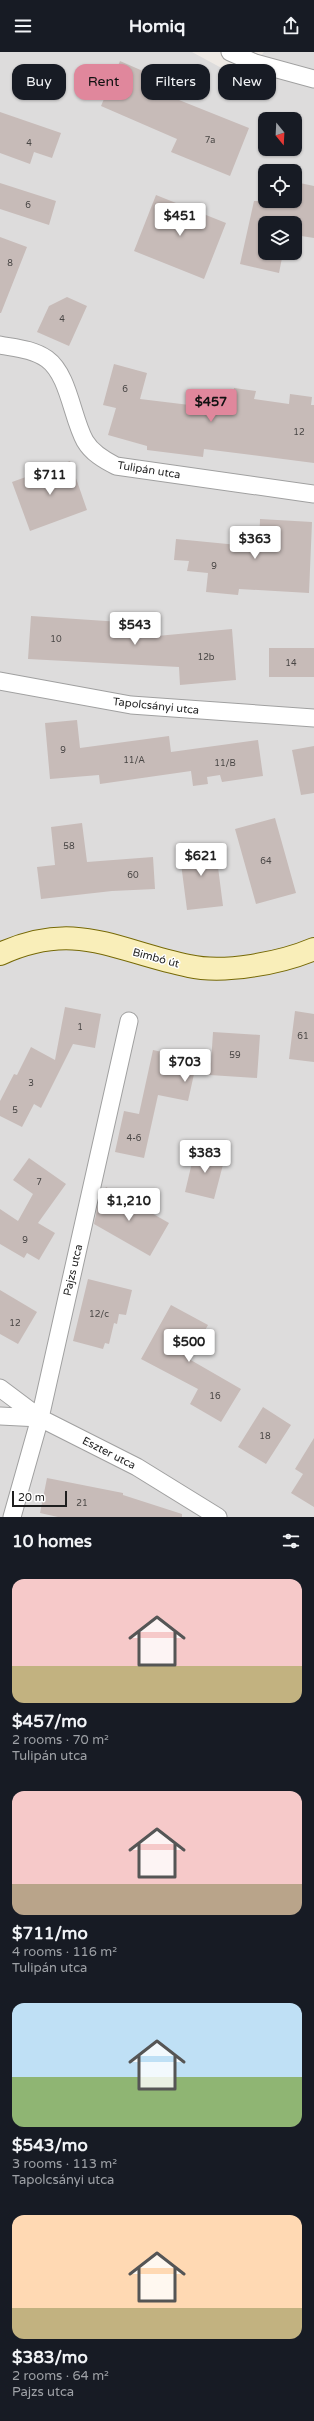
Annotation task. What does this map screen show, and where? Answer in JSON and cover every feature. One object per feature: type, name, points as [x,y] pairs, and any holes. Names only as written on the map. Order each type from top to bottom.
[{"type":"street","points":[[230,52],[255,63],[314,78]]},
{"type":"street","name":"Tulipán utca","points":[[0,346],[32,351],[47,359],[57,370],[85,441],[100,457],[116,466],[314,494]]},
{"type":"street","name":"Tapolcsányi utca","points":[[0,681],[131,705],[314,718]]},
{"type":"street","name":"Bimbó út","points":[[0,954],[19,946],[68,937],[96,940],[190,967],[226,967],[292,958],[314,949]]},
{"type":"street","name":"Pajzs utca","points":[[12,1517],[40,1418],[129,1021]]},
{"type":"street","name":"Eszter utca","points":[[0,1388],[40,1418],[137,1467],[218,1517]]},
{"type":"street","points":[[0,1416],[40,1418]]},
{"type":"shaded area","points":[[0,52],[192,52],[218,66],[218,100],[276,100],[276,64],[253,64],[264,52],[314,52],[314,1517],[0,1517]]},
{"type":"building","points":[[120,61],[127,64],[119,64]]},
{"type":"building","points":[[133,67],[141,70],[141,100],[179,100],[249,128],[230,176],[171,152],[177,139],[101,106],[104,100],[133,100]]},
{"type":"building","points":[[0,112],[61,133],[52,158],[34,152],[30,164],[0,153]]},
{"type":"building","points":[[0,183],[56,201],[49,225],[0,209]]},
{"type":"building","points":[[302,183],[314,186],[314,238],[302,236],[302,216],[258,216],[258,260],[282,260],[279,273],[240,264],[254,201],[258,201],[258,208],[302,208]]},
{"type":"building","points":[[156,195],[226,223],[204,279],[134,251]]},
{"type":"building","points":[[0,237],[27,247],[1,313],[0,313]]},
{"type":"building","points":[[67,297],[87,306],[69,346],[37,332],[49,306]]},
{"type":"building","points":[[114,364],[147,373],[140,399],[231,410],[234,388],[256,391],[254,399],[289,404],[290,394],[312,397],[311,405],[314,405],[314,463],[204,449],[203,457],[147,450],[147,446],[108,435],[116,408],[103,405]]},
{"type":"building","points":[[70,461],[87,510],[30,531],[12,482]]},
{"type":"building","points":[[260,519],[312,522],[309,593],[239,589],[238,595],[206,592],[208,573],[187,571],[189,561],[174,560],[176,539],[259,547]]},
{"type":"building","points":[[137,614],[159,616],[157,636],[232,629],[236,680],[180,685],[179,667],[28,659],[31,616],[121,622],[121,619],[136,620]]},
{"type":"building","points":[[269,648],[314,648],[314,677],[269,677]]},
{"type":"building","points":[[77,720],[80,748],[169,736],[171,752],[258,740],[263,776],[222,782],[220,775],[207,777],[208,784],[193,786],[191,771],[100,784],[99,775],[50,779],[45,723]]},
{"type":"building","points":[[314,746],[314,793],[301,795],[292,750]]},
{"type":"building","points":[[275,818],[296,893],[256,904],[235,829]]},
{"type":"building","points":[[82,823],[87,862],[153,857],[155,889],[112,891],[41,899],[37,867],[55,865],[51,827]]},
{"type":"building","points":[[215,844],[223,906],[187,910],[179,848]]},
{"type":"building","points":[[65,1007],[101,1014],[95,1048],[73,1044],[41,1108],[34,1104],[22,1127],[0,1116],[0,1101],[14,1074],[17,1075],[31,1047],[55,1060]]},
{"type":"building","points":[[295,1011],[314,1014],[314,1062],[289,1059]]},
{"type":"building","points":[[213,1032],[260,1035],[257,1078],[194,1074],[188,1101],[158,1095],[144,1158],[115,1152],[124,1111],[139,1114],[153,1050],[211,1063]]},
{"type":"building","points":[[195,1150],[225,1157],[214,1199],[185,1192]]},
{"type":"building","points":[[29,1158],[66,1184],[38,1223],[55,1233],[39,1260],[27,1253],[24,1258],[0,1244],[0,1209],[18,1221],[33,1194],[13,1180]]},
{"type":"building","points":[[106,1187],[169,1223],[150,1256],[94,1224],[99,1200]]},
{"type":"building","points":[[88,1279],[132,1290],[126,1315],[119,1314],[117,1324],[114,1323],[109,1344],[105,1343],[103,1349],[73,1341]]},
{"type":"building","points":[[0,1290],[37,1312],[18,1344],[0,1334]]},
{"type":"building","points":[[171,1305],[208,1325],[189,1359],[241,1389],[221,1422],[190,1404],[198,1389],[141,1359]]},
{"type":"building","points":[[263,1407],[291,1425],[266,1464],[238,1447]]},
{"type":"building","points":[[314,1438],[314,1507],[291,1493],[303,1474],[295,1469]]},
{"type":"building","points":[[47,1478],[123,1493],[123,1495],[182,1514],[182,1517],[58,1517],[40,1513]]}]
